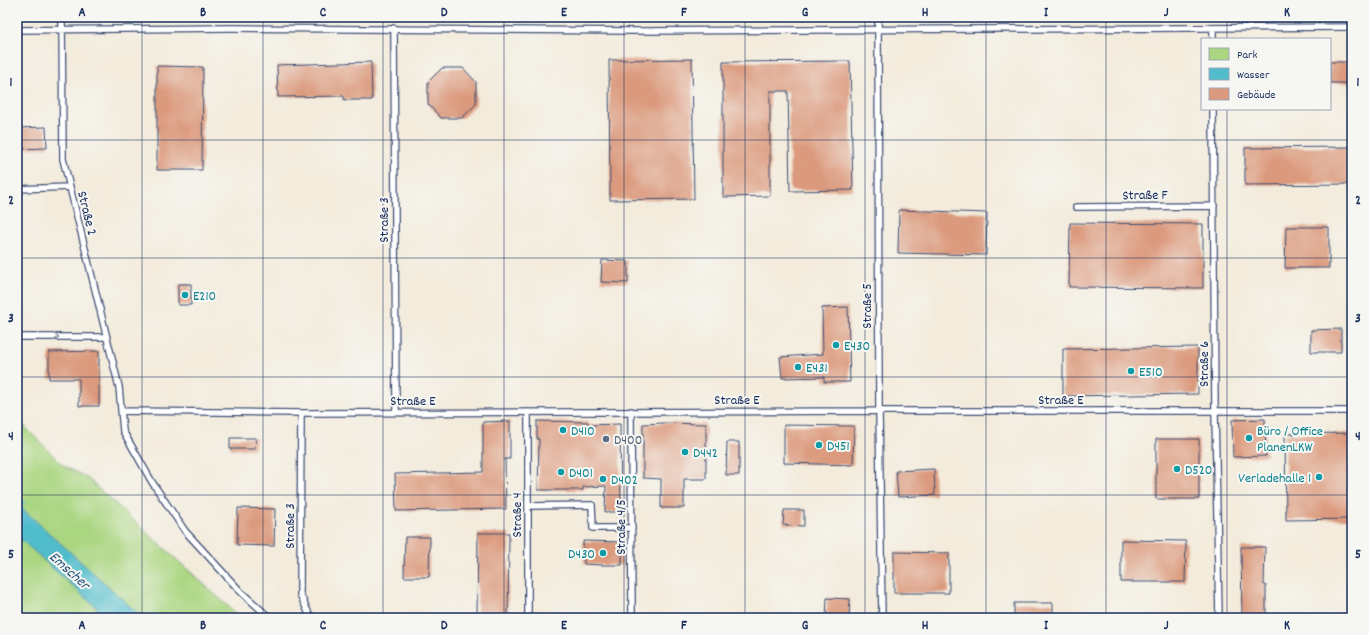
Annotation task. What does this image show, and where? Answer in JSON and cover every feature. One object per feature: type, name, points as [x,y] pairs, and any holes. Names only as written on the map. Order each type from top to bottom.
[{"type":"lane","name":"Straße 2","points":[[62,17],[63,160],[118,387],[122,410],[123,432],[152,482],[185,531],[241,592],[270,618]]},
{"type":"lane","name":"Straße 5","points":[[878,17],[879,410],[882,618]]},
{"type":"lane","points":[[17,30],[394,28],[637,31],[1352,27]]},
{"type":"lane","name":"Straße 3","points":[[394,28],[396,412]]},
{"type":"lane","points":[[1213,28],[1213,38]]},
{"type":"lane","name":"Straße 6","points":[[1213,110],[1215,412],[1219,618]]},
{"type":"lane","points":[[17,189],[70,187]]},
{"type":"lane","name":"Straße F","points":[[1076,207],[1214,206]]},
{"type":"lane","points":[[17,337],[106,337]]},
{"type":"lane","name":"Straße E","points":[[122,410],[301,413],[879,410],[1215,412],[1352,411]]},
{"type":"lane","name":"Straße 4/5","points":[[631,411],[632,618]]},
{"type":"lane","name":"Straße 4","points":[[528,412],[528,618]]},
{"type":"lane","name":"Straße 3","points":[[301,413],[300,594],[311,616]]},
{"type":"lane","points":[[528,506],[592,505],[593,528],[632,528]]},
{"type":"green space","points":[[17,419],[64,466],[87,478],[241,618],[17,618]]},
{"type":"water","name":"Emscher","points":[[17,504],[143,618],[108,618],[17,536]]},
{"type":"building","points":[[692,59],[694,199],[610,200],[609,60]]},
{"type":"building","points":[[850,61],[853,190],[790,191],[788,91],[770,91],[770,196],[723,197],[723,62]]},
{"type":"building","points":[[371,62],[372,100],[344,100],[344,96],[278,97],[277,65]]},
{"type":"building","points":[[1331,62],[1352,62],[1352,83],[1331,83]]},
{"type":"building","points":[[157,66],[203,67],[202,170],[157,170]]},
{"type":"building","points":[[442,68],[463,68],[476,82],[476,104],[462,118],[441,118],[428,104],[428,82]]},
{"type":"building","points":[[46,127],[47,148],[17,149],[17,128]]},
{"type":"building","points":[[1352,147],[1352,184],[1245,185],[1245,148]]},
{"type":"building","points":[[899,210],[987,213],[986,255],[898,253]]},
{"type":"building","points":[[1070,223],[1203,224],[1203,288],[1069,287]]},
{"type":"building","points":[[1286,227],[1329,227],[1329,268],[1285,268]]},
{"type":"building","points":[[602,260],[628,261],[628,283],[601,282]]},
{"type":"building","name":"E210","points":[[178,284],[191,284],[191,305],[178,305]]},
{"type":"building","name":"E430","points":[[848,307],[850,382],[824,382],[824,377],[782,378],[780,357],[823,354],[822,308]]},
{"type":"building","points":[[1341,329],[1341,352],[1311,352],[1311,330]]},
{"type":"building","name":"E510","points":[[1198,347],[1198,394],[1063,396],[1063,349]]},
{"type":"building","points":[[99,351],[99,406],[79,406],[79,379],[49,379],[49,352]]},
{"type":"building","name":"Büro / Office PlanenLKW","points":[[1265,419],[1266,456],[1233,457],[1232,420]]},
{"type":"building","points":[[510,421],[510,459],[505,459],[506,509],[396,511],[395,474],[483,472],[483,422]]},
{"type":"building","points":[[537,421],[588,422],[588,425],[620,424],[621,512],[605,512],[606,486],[583,487],[583,490],[538,490],[539,439],[537,439]]},
{"type":"building","points":[[643,424],[706,424],[706,479],[684,479],[684,508],[661,508],[661,479],[643,478]]},
{"type":"building","name":"D451","points":[[784,425],[854,426],[853,465],[784,463]]},
{"type":"building","name":"Verladehalle 1","points":[[1352,433],[1352,519],[1286,520],[1285,434]]},
{"type":"building","points":[[230,438],[256,438],[255,449],[230,449]]},
{"type":"building","name":"D520","points":[[1156,439],[1199,439],[1199,499],[1156,499]]},
{"type":"building","points":[[727,442],[739,442],[739,475],[726,475]]},
{"type":"building","points":[[934,469],[935,495],[898,497],[896,471]]},
{"type":"building","points":[[238,508],[275,509],[274,546],[237,545]]},
{"type":"building","points":[[784,510],[804,510],[804,526],[783,525]]},
{"type":"building","points":[[478,533],[509,533],[508,618],[477,618]]},
{"type":"building","points":[[405,537],[430,537],[429,577],[404,577]]},
{"type":"building","points":[[1121,540],[1186,541],[1185,582],[1121,582]]},
{"type":"building","name":"D430","points":[[583,541],[622,542],[622,565],[584,564]]},
{"type":"building","points":[[1241,547],[1265,547],[1264,585],[1266,585],[1266,618],[1242,618]]},
{"type":"building","points":[[894,552],[949,553],[949,593],[894,593]]},
{"type":"building","points":[[827,598],[850,599],[849,618],[826,618]]},
{"type":"building","points":[[1014,603],[1053,603],[1053,618],[1014,618]]},
{"type":"waterway","points":[[17,509],[23,503]]},
{"type":"place","name":"E210","points":[[185,295]]},
{"type":"place","name":"E430","points":[[836,345]]},
{"type":"place","name":"E431","points":[[798,367]]},
{"type":"place","name":"E510","points":[[1131,371]]},
{"type":"place","name":"D410","points":[[563,430]]},
{"type":"place","name":"Büro / Office PlanenLKW","points":[[1249,438]]},
{"type":"place","name":"D400","points":[[606,439]]},
{"type":"place","name":"D451","points":[[819,445]]},
{"type":"place","name":"D442","points":[[685,452]]},
{"type":"place","name":"D520","points":[[1177,469]]},
{"type":"place","name":"D401","points":[[561,472]]},
{"type":"place","name":"Verladehalle 1","points":[[1319,477]]},
{"type":"place","name":"D402","points":[[603,479]]},
{"type":"place","name":"D430","points":[[603,553]]}]
